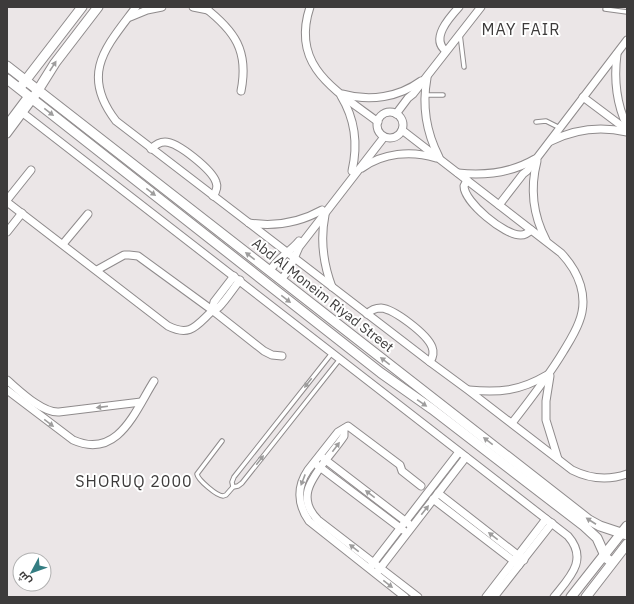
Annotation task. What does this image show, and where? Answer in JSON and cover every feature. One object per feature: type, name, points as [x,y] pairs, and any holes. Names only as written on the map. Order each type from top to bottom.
[{"type":"street","points":[[20,89],[82,7]]},
{"type":"street","points":[[7,134],[21,111],[38,91],[56,63],[98,7]]},
{"type":"street","points":[[136,7],[109,43],[103,54],[100,65],[98,77],[103,101],[108,111],[116,121],[572,470],[584,476],[598,479],[612,478],[627,474]]},
{"type":"street","points":[[128,18],[147,10],[162,7]]},
{"type":"street","points":[[193,7],[206,8],[226,25],[233,34],[238,45],[244,68],[241,91]]},
{"type":"street","points":[[310,7],[306,27],[306,38],[311,60],[323,78],[378,122]]},
{"type":"street","points":[[446,51],[443,49],[440,42],[441,34],[450,18],[459,7]]},
{"type":"street","points":[[398,115],[411,101],[413,94],[481,7]]},
{"type":"street","points":[[500,206],[522,174],[527,171],[550,142],[627,40]]},
{"type":"street","points":[[618,52],[616,73],[617,93],[622,114],[627,126]]},
{"type":"street","name":"Abd Al Moneim Riyad Street","points":[[7,66],[589,520],[605,528],[625,531]]},
{"type":"street","points":[[339,92],[360,97],[381,97],[402,92],[427,76]]},
{"type":"street","points":[[427,76],[425,114],[429,132],[440,159]]},
{"type":"street","name":"Abd Al Moneim Riyad Street","points":[[7,79],[381,373],[432,409],[589,530],[597,538],[606,558],[612,562]]},
{"type":"street","points":[[339,92],[348,110],[354,130],[355,171]]},
{"type":"street","points":[[583,97],[627,131]]},
{"type":"street","points":[[7,124],[21,111]]},
{"type":"street","points":[[21,111],[546,519],[572,541],[575,546],[577,558],[575,569],[554,597]]},
{"type":"street","points":[[392,112],[398,115],[403,123],[402,130],[398,136],[391,138],[382,136],[377,127],[379,118],[385,113],[392,112]]},
{"type":"street","points":[[550,142],[569,134],[589,130],[610,129],[627,131]]},
{"type":"street","points":[[402,130],[561,253],[575,270],[579,279],[583,300],[580,322],[551,373],[512,423]]},
{"type":"street","points":[[263,281],[279,259],[296,244],[324,211],[382,136]]},
{"type":"street","points":[[151,149],[160,143],[168,142],[188,154],[197,161],[216,181],[217,189],[213,196]]},
{"type":"street","points":[[355,171],[377,160],[398,154],[420,154],[440,159]]},
{"type":"street","points":[[458,173],[479,175],[500,173],[520,167],[538,157]]},
{"type":"street","points":[[538,157],[533,178],[533,200],[538,222],[547,242]]},
{"type":"street","points":[[31,170],[7,201],[164,323],[173,328],[183,330],[194,328],[202,322],[212,310],[219,307],[237,278]]},
{"type":"street","points":[[467,180],[464,186],[467,196],[489,218],[516,235],[523,235],[531,230]]},
{"type":"street","points":[[248,223],[270,225],[281,224],[302,219],[324,211]]},
{"type":"street","points":[[273,289],[288,272],[299,246],[324,211]]},
{"type":"street","points":[[324,211],[322,245],[325,267],[332,287]]},
{"type":"street","points":[[7,232],[22,213]]},
{"type":"street","points":[[63,244],[88,214]]},
{"type":"street","points":[[97,270],[124,255],[128,254],[138,256],[212,310],[264,351],[282,356]]},
{"type":"street","points":[[367,314],[373,309],[383,308],[399,316],[413,326],[432,346],[433,354],[430,362]]},
{"type":"street","points":[[468,390],[489,392],[507,390],[525,386],[551,373]]},
{"type":"street","points":[[551,373],[546,401],[546,420],[559,460]]},
{"type":"street","points":[[7,380],[46,410],[55,412],[141,402]]},
{"type":"street","points":[[7,390],[73,440],[85,444],[99,445],[110,441],[128,424],[154,381]]},
{"type":"street","points":[[29,407],[33,401]]},
{"type":"street","points":[[418,597],[314,526],[305,515],[300,502],[300,488],[304,475],[319,455],[338,432],[347,426],[400,466],[402,471],[421,486]]},
{"type":"street","points":[[344,429],[344,436],[311,480],[308,490],[308,501],[311,512],[318,520],[371,566]]},
{"type":"street","points":[[371,566],[459,452]]},
{"type":"street","points":[[319,455],[412,527]]},
{"type":"street","points":[[378,571],[466,457]]},
{"type":"street","points":[[314,462],[407,533]]},
{"type":"street","points":[[435,496],[518,560]]},
{"type":"street","points":[[494,597],[546,519]]},
{"type":"street","points":[[486,597],[552,524]]},
{"type":"street","points":[[571,597],[604,554],[625,531]]},
{"type":"street","points":[[586,597],[627,544]]},
{"type":"street","points":[[378,571],[405,597]]},
{"type":"lane","points":[[605,9],[627,12]]},
{"type":"lane","points":[[460,34],[464,67]]},
{"type":"lane","points":[[425,95],[443,95]]},
{"type":"lane","points":[[536,122],[547,121],[560,128]]},
{"type":"lane","points":[[233,487],[232,482],[234,477],[332,352]]},
{"type":"lane","points":[[222,441],[197,472],[197,476],[222,496],[226,495],[233,487],[242,483],[340,359]]},
{"type":"district","name":"MAY FAIR","points":[[521,29]]},
{"type":"district","name":"SHORUQ 2000","points":[[134,481]]}]
